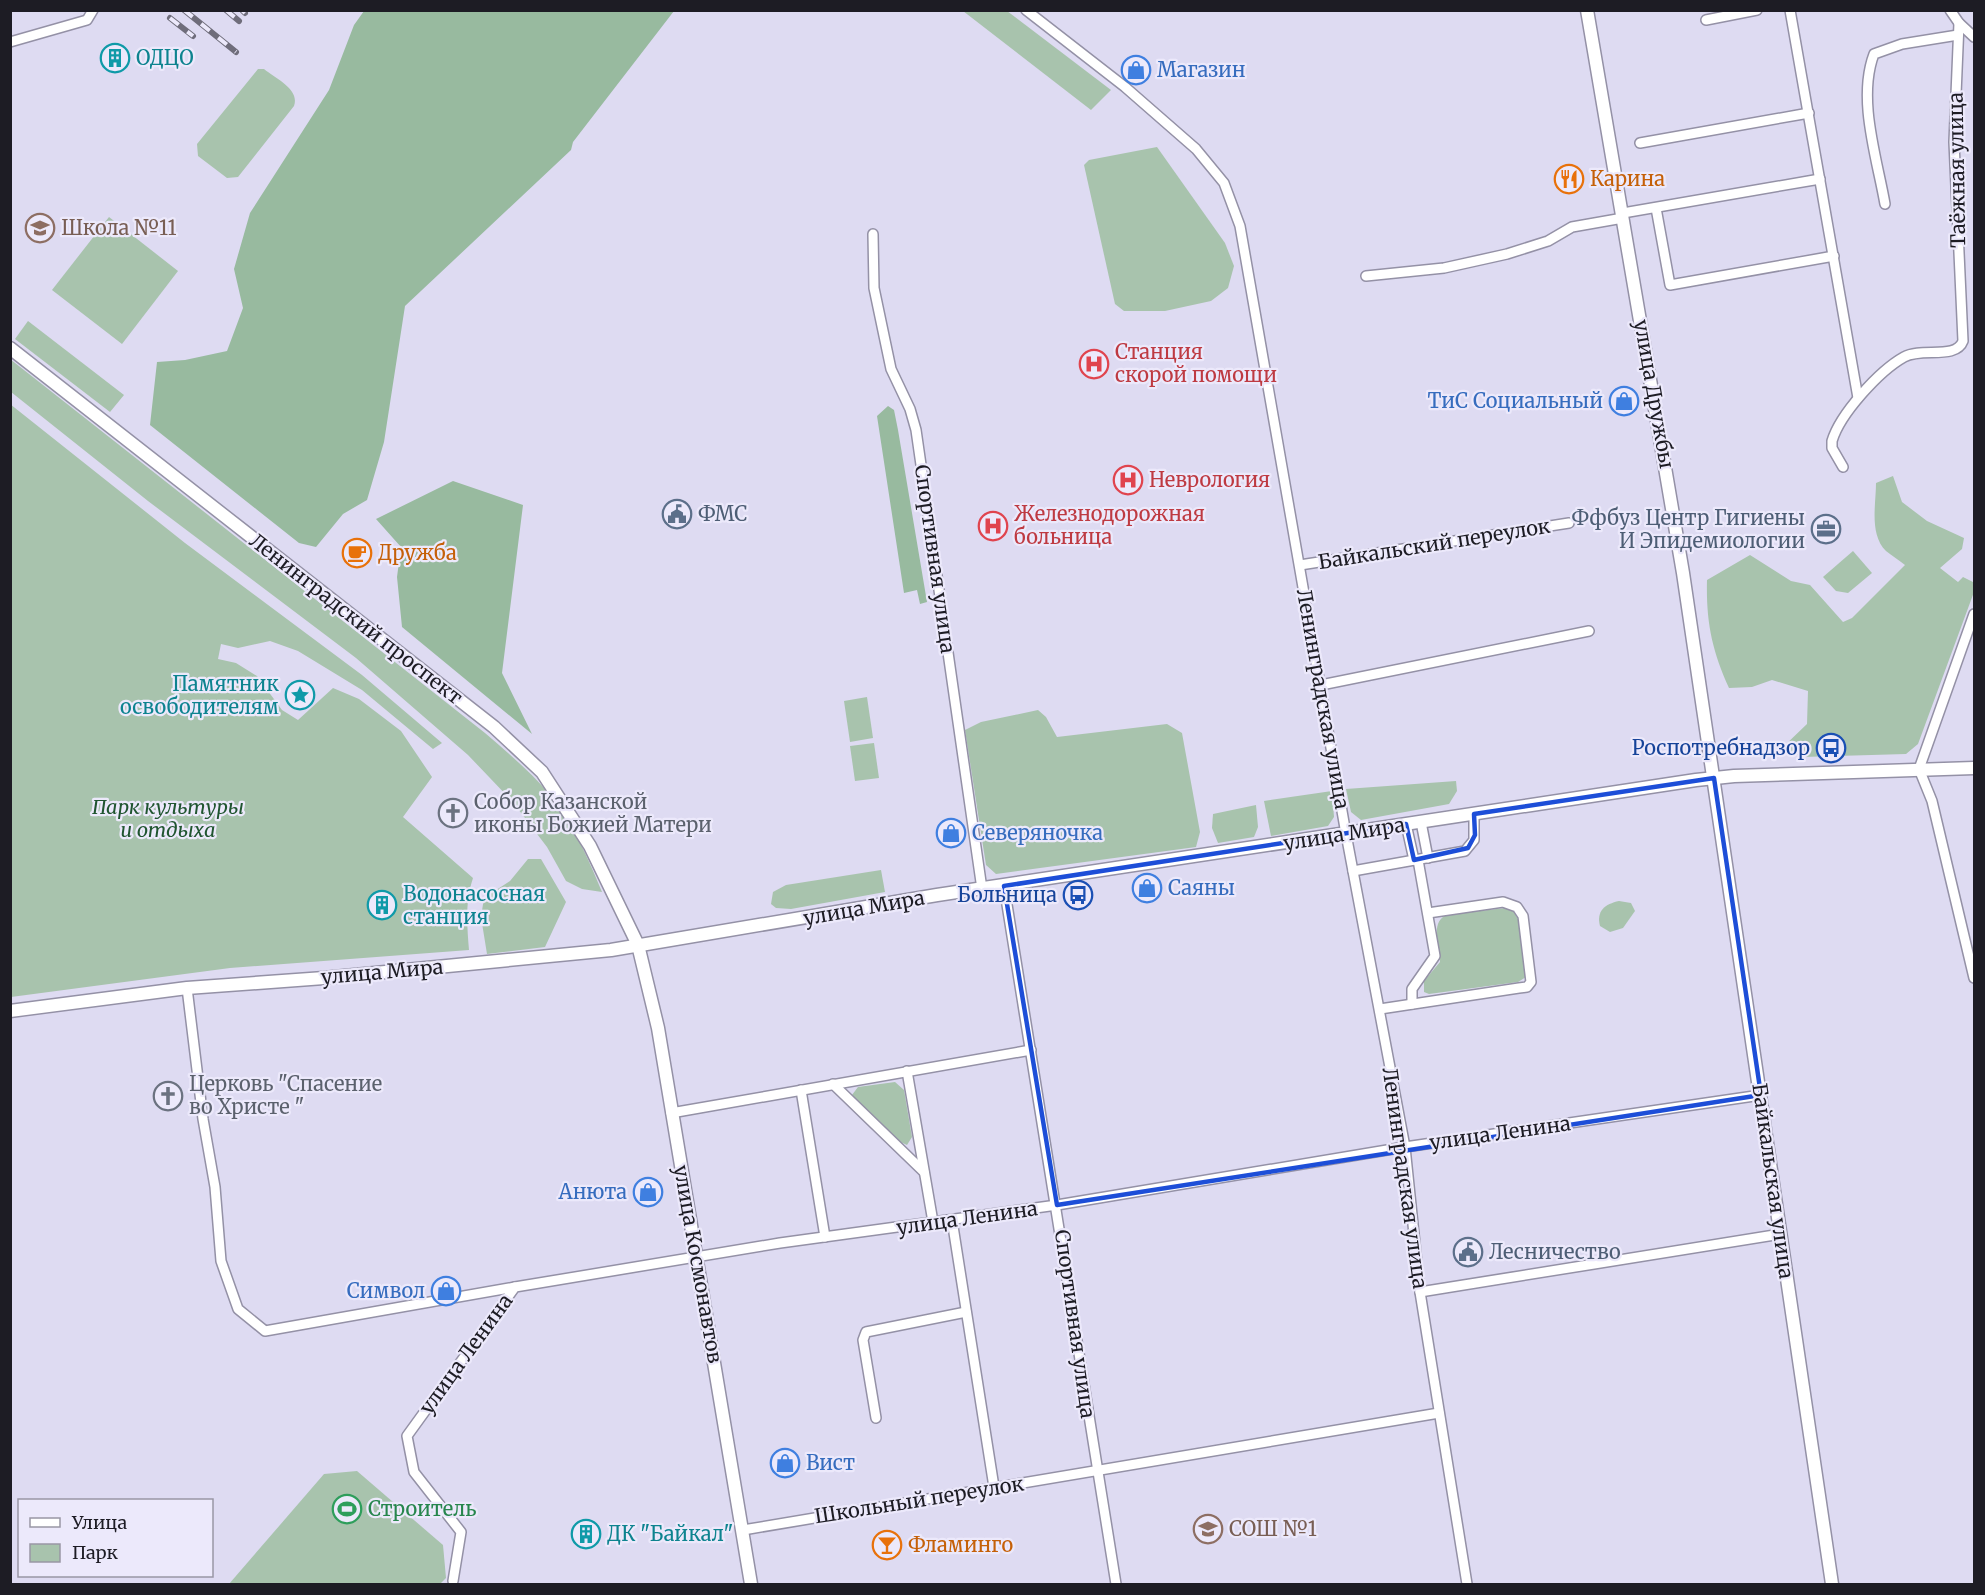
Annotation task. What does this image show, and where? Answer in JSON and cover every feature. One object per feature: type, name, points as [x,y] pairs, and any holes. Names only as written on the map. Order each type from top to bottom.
[{"type":"street","points":[[10,42],[87,20],[93,10]]},
{"type":"street","name":"Ленинградская улица","points":[[1026,10],[1125,87],[1196,149],[1224,183],[1240,226],[1346,834],[1405,1147],[1420,1292],[1467,1584]]},
{"type":"street","name":"улица Дружбы","points":[[1587,10],[1669,483],[1714,778]]},
{"type":"street","points":[[1706,20],[1757,10]]},
{"type":"street","points":[[1790,10],[1858,398]]},
{"type":"street","points":[[1950,10],[1959,23],[1974,37]]},
{"type":"street","name":"Таёжная улица","points":[[1843,467],[1832,448],[1832,441],[1858,398],[1905,357],[1929,351],[1954,352],[1960,348],[1963,341],[1954,142],[1959,23]]},
{"type":"street","points":[[1885,204],[1869,105],[1868,79],[1874,54],[1902,44],[1958,35]]},
{"type":"street","points":[[1640,143],[1809,112]]},
{"type":"street","points":[[1366,276],[1444,268],[1486,259],[1548,241],[1572,227],[1656,207],[1820,179]]},
{"type":"street","points":[[1656,207],[1670,285],[1834,256]]},
{"type":"street","name":"Спортивная улица","points":[[873,234],[874,288],[891,369],[910,409],[916,430],[982,889]]},
{"type":"street","name":"Ленинградский проспект","points":[[10,348],[494,727],[526,756],[556,790],[574,818],[638,945]]},
{"type":"street","name":"Байкальский переулок","points":[[1300,565],[1569,523]]},
{"type":"street","points":[[1974,614],[1919,769],[1932,801],[1974,978]]},
{"type":"street","points":[[1321,685],[1589,631]]},
{"type":"street","name":"улица Мира","points":[[10,1011],[187,988],[369,974],[638,945],[982,889],[1714,778],[1974,768]]},
{"type":"street","name":"Байкальская улица","points":[[1714,778],[1832,1584]]},
{"type":"street","points":[[1353,871],[1459,853],[1472,845],[1475,834],[1474,814]]},
{"type":"street","points":[[1412,1004],[1412,989],[1435,956],[1420,859],[1421,822]]},
{"type":"street","points":[[1406,824],[1420,859]]},
{"type":"street","name":"Спортивная улица","points":[[1004,886],[1057,1205],[1096,1471],[1116,1584]]},
{"type":"street","points":[[1380,1009],[1522,988],[1532,979],[1523,916],[1512,904],[1503,902],[1428,912]]},
{"type":"street","name":"улица Космонавтов","points":[[638,945],[658,1028],[751,1584]]},
{"type":"street","points":[[187,988],[203,1119],[215,1187],[221,1261],[238,1309],[265,1331],[515,1287]]},
{"type":"street","points":[[671,1113],[1031,1050]]},
{"type":"street","points":[[906,1071],[933,1222]]},
{"type":"street","points":[[833,1084],[924,1173]]},
{"type":"street","points":[[801,1090],[825,1237]]},
{"type":"street","name":"улица Ленина","points":[[453,1581],[461,1532],[414,1472],[407,1436],[515,1287],[825,1237],[1057,1205],[1405,1147],[1761,1095]]},
{"type":"street","points":[[952,1220],[994,1487]]},
{"type":"street","points":[[1420,1292],[1781,1234]]},
{"type":"street","points":[[876,1419],[863,1340],[866,1332],[966,1312]]},
{"type":"street","name":"Школьный переулок","points":[[743,1530],[1440,1413]]},
{"type":"highlighted area","points":[[1714,778],[1761,1095],[1057,1205],[1004,886],[1406,824],[1414,860],[1468,848],[1475,835],[1474,814]]},
{"type":"green space","points":[[364,11],[674,11],[573,142],[571,150],[405,306],[384,442],[367,500],[343,514],[316,547],[299,543],[150,425],[157,362],[185,360],[227,351],[243,308],[234,269],[250,213],[329,90],[354,25]]},
{"type":"green space","points":[[963,11],[1007,11],[1111,90],[1091,110]]},
{"type":"green space","points":[[258,69],[264,69],[290,89],[294,94],[294,106],[238,177],[227,178],[198,156],[197,144]]},
{"type":"green space","points":[[1157,147],[1225,243],[1234,266],[1228,288],[1211,301],[1165,311],[1124,311],[1115,304],[1084,165],[1089,160]]},
{"type":"green space","points":[[109,217],[178,271],[122,344],[52,290]]},
{"type":"green space","points":[[28,321],[124,395],[110,412],[15,339]]},
{"type":"green space","points":[[10,359],[509,753],[555,801],[585,852],[602,892],[582,889],[566,881],[547,847],[512,801],[468,755],[356,658],[148,501],[11,392]]},
{"type":"green space","name":"Парк культуры и отдыха","points":[[10,404],[185,543],[362,675],[442,743],[433,749],[362,690],[298,651],[270,641],[238,648],[221,644],[218,659],[236,663],[257,676],[282,710],[298,720],[333,688],[359,699],[401,731],[432,777],[403,817],[473,878],[467,923],[469,950],[230,968],[11,997]]},
{"type":"green space","points":[[888,406],[894,410],[898,430],[927,602],[920,604],[917,590],[904,593],[877,416]]},
{"type":"green space","points":[[1893,476],[1902,502],[1927,521],[1964,538],[1962,549],[1940,568],[1958,582],[1963,577],[1973,582],[1974,592],[1918,744],[1906,754],[1802,757],[1782,748],[1807,724],[1808,691],[1772,680],[1752,687],[1729,688],[1711,636],[1707,580],[1750,555],[1791,581],[1810,585],[1843,622],[1852,618],[1905,565],[1886,551],[1875,528],[1876,483]]},
{"type":"green space","points":[[453,481],[523,505],[502,673],[532,734],[402,627],[397,577],[401,547],[376,519]]},
{"type":"green space","points":[[1853,551],[1872,573],[1848,593],[1836,591],[1823,577]]},
{"type":"green space","points":[[867,697],[873,738],[850,742],[844,701]]},
{"type":"green space","points":[[1038,710],[1046,717],[1057,737],[1167,724],[1182,733],[1200,832],[1196,847],[996,874],[986,865],[965,730],[981,722]]},
{"type":"green space","points":[[874,743],[879,778],[855,781],[850,746]]},
{"type":"green space","points":[[1456,781],[1457,791],[1449,804],[1361,820],[1351,812],[1346,789]]},
{"type":"green space","points":[[1332,791],[1334,817],[1328,826],[1271,836],[1264,801]]},
{"type":"green space","points":[[1256,805],[1258,827],[1254,837],[1218,843],[1212,828],[1213,814]]},
{"type":"green space","points":[[528,859],[541,859],[566,902],[545,947],[487,954],[481,917],[484,898],[510,881]]},
{"type":"green space","points":[[881,870],[885,892],[791,909],[776,908],[771,904],[773,892],[786,885]]},
{"type":"green space","points":[[1619,901],[1631,903],[1635,911],[1623,928],[1610,932],[1600,926],[1599,916],[1606,906]]},
{"type":"green space","points":[[1505,908],[1514,912],[1520,923],[1526,977],[1518,982],[1429,994],[1424,992],[1424,981],[1440,962],[1437,930],[1441,919],[1446,915]]},
{"type":"green space","points":[[895,1082],[904,1090],[912,1137],[907,1145],[896,1140],[852,1095],[858,1087]]},
{"type":"green space","name":"Строитель","points":[[357,1471],[443,1545],[446,1578],[440,1584],[229,1584],[324,1474]]},
{"type":"railway","points":[[184,10],[236,52]]},
{"type":"railway","points":[[226,10],[239,21]]},
{"type":"railway","points":[[242,10],[245,13]]},
{"type":"railway","points":[[170,18],[193,36]]},
{"type":"place","name":"ОДЦО","points":[[115,58]]},
{"type":"place","name":"Магазин","points":[[1136,70]]},
{"type":"place","name":"Карина","points":[[1569,179]]},
{"type":"place","name":"Школа №11","points":[[40,228]]},
{"type":"place","name":"Станция скорой помощи","points":[[1094,364]]},
{"type":"place","name":"ТиС Социальный","points":[[1624,401]]},
{"type":"place","name":"Неврология","points":[[1128,480]]},
{"type":"place","name":"ФМС","points":[[677,514]]},
{"type":"place","name":"Железнодорожная больница","points":[[993,526]]},
{"type":"place","name":"Ффбуз Центр Гигиены И Эпидемиологии","points":[[1826,529]]},
{"type":"place","name":"Дружба","points":[[357,553]]},
{"type":"place","name":"Памятник освободителям","points":[[300,695]]},
{"type":"place","name":"Роспотребнадзор","points":[[1831,748]]},
{"type":"place","name":"Собор Казанской иконы Божией Матери","points":[[453,813]]},
{"type":"place","name":"Северяночка","points":[[951,833]]},
{"type":"place","name":"Саяны","points":[[1147,888]]},
{"type":"place","name":"Больница","points":[[1078,895]]},
{"type":"place","name":"Водонасосная станция","points":[[382,905]]},
{"type":"place","name":"Церковь \"Спасение во Христе \"","points":[[168,1096]]},
{"type":"place","name":"Анюта","points":[[648,1192]]},
{"type":"place","name":"Лесничество","points":[[1468,1252]]},
{"type":"place","name":"Символ","points":[[446,1291]]},
{"type":"place","name":"Вист","points":[[785,1463]]},
{"type":"place","name":"Строитель","points":[[347,1509]]},
{"type":"place","name":"СОШ №1","points":[[1208,1529]]},
{"type":"place","name":"ДК \"Байкал\"","points":[[586,1534]]},
{"type":"place","name":"Фламинго","points":[[887,1545]]}]
